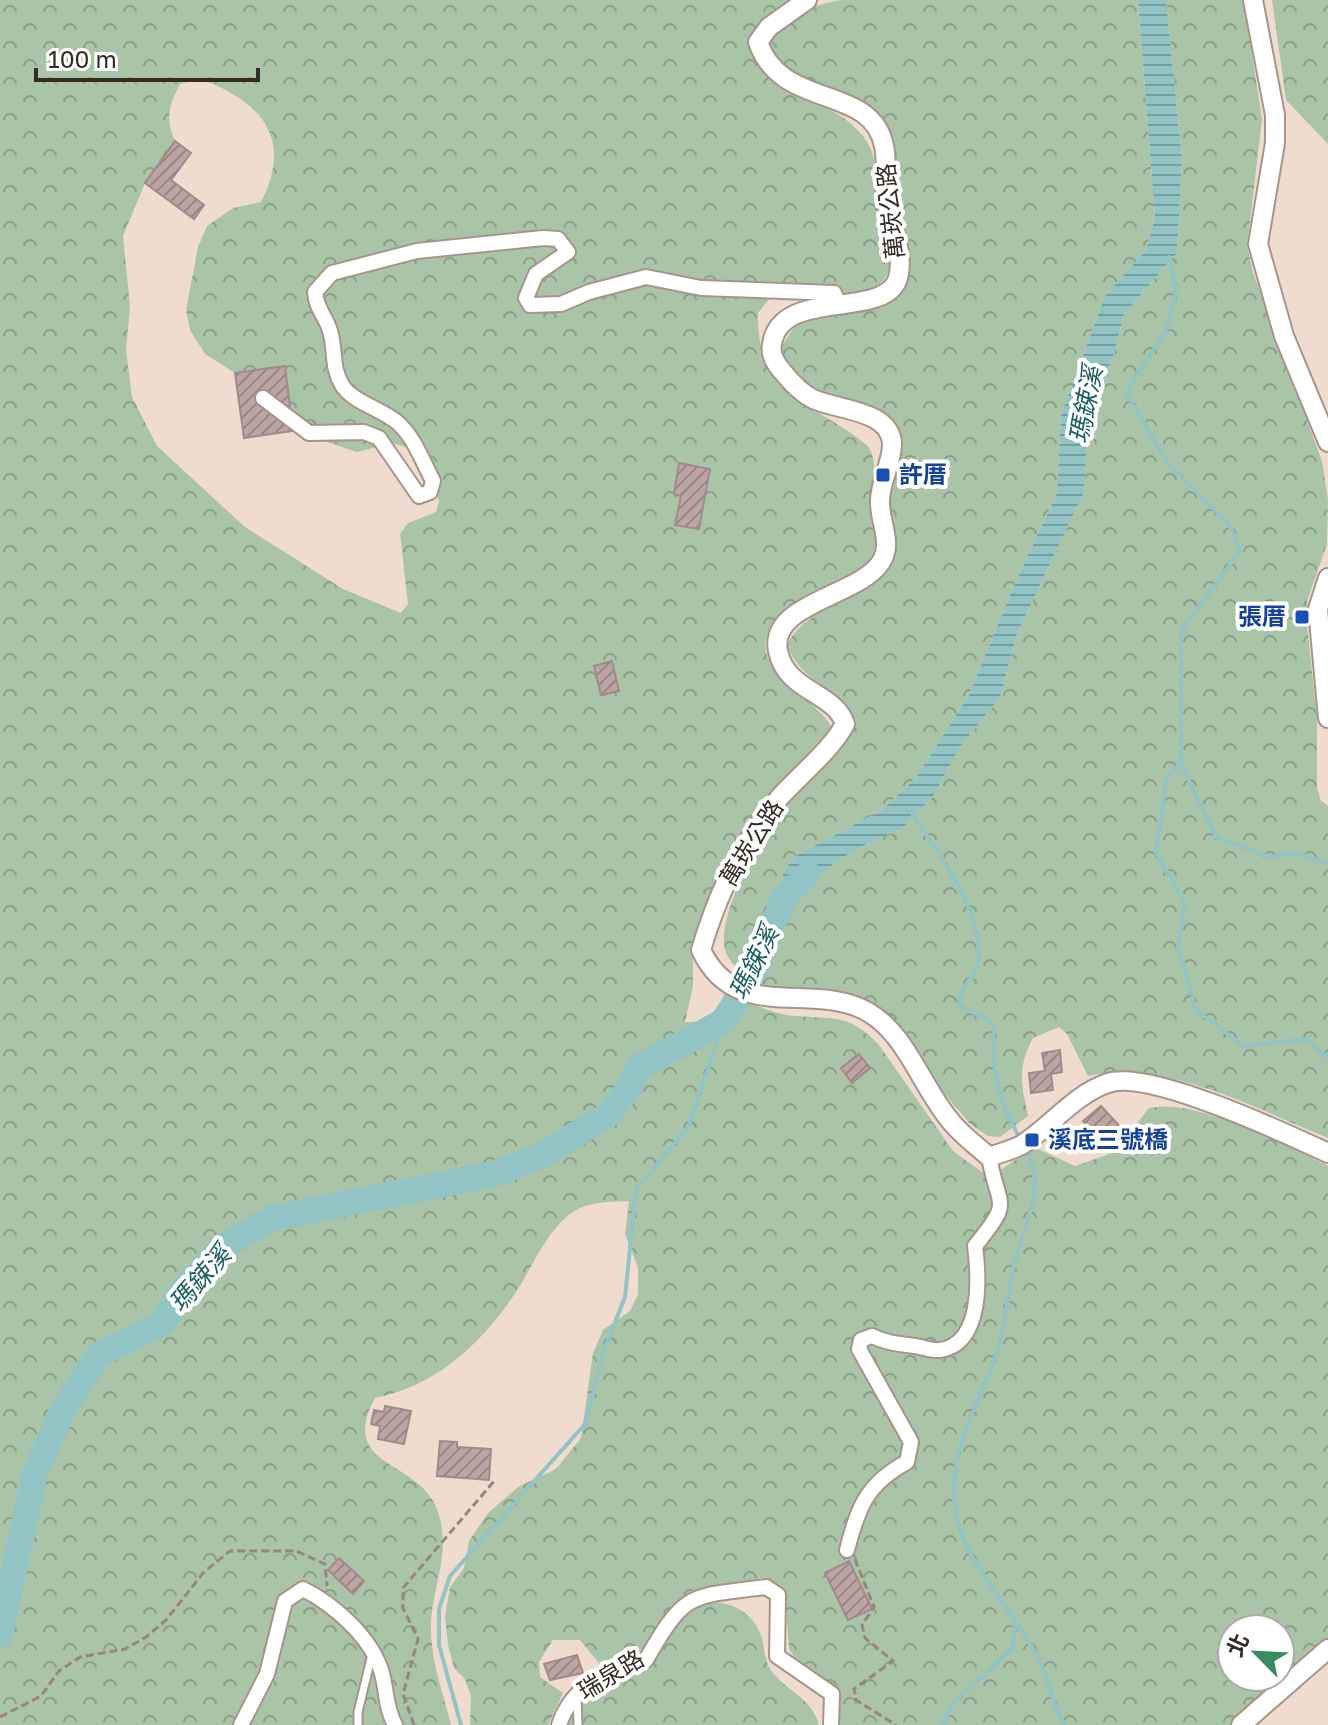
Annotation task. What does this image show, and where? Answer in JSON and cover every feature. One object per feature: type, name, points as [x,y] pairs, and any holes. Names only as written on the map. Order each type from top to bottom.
[{"type":"street","name":"萬崁公路","points":[[807,0],[763,34],[758,42],[764,61],[784,80],[840,104],[860,107],[875,121],[884,142],[886,199],[898,250],[898,279],[887,292],[795,313],[780,326],[772,342],[772,356],[791,382],[811,398],[878,420],[887,428],[892,440],[891,455],[879,502],[887,542],[883,561],[871,574],[812,603],[784,624],[777,638],[778,653],[795,681],[841,710],[845,724],[837,740],[814,759],[758,827],[714,906],[701,950],[711,971],[727,985],[779,1000],[839,1002],[869,1012],[895,1038],[952,1123],[989,1157]]},
{"type":"street","points":[[1253,0],[1275,115],[1275,143],[1258,244],[1284,336],[1328,442]]},
{"type":"street","points":[[263,398],[309,433],[364,432],[379,438],[419,496],[430,492],[433,481],[406,432],[396,422],[344,389],[335,371],[334,344],[329,325],[316,306],[315,292],[332,273],[417,251],[543,238],[558,239],[568,252],[536,274],[526,298],[530,305],[561,304],[589,292],[646,277],[701,288],[834,293],[839,304]]},
{"type":"street","points":[[1328,578],[1318,609],[1328,718]]},
{"type":"street","points":[[847,1550],[859,1507],[885,1474],[907,1462],[911,1442],[859,1349],[861,1340],[872,1336],[885,1342],[940,1350],[959,1341],[970,1325],[978,1290],[975,1246],[996,1220],[1003,1204],[989,1157],[1026,1142],[1083,1096],[1110,1082],[1133,1082],[1239,1111],[1328,1153]]},
{"type":"street","name":"瑞泉路","points":[[559,1725],[577,1691],[602,1675],[646,1660],[670,1618],[695,1596],[766,1587],[778,1595],[777,1656],[832,1694],[831,1725]]},
{"type":"street","points":[[241,1725],[267,1674],[285,1601],[303,1589],[328,1602],[372,1651],[381,1671],[388,1712],[395,1725]]},
{"type":"street","points":[[1241,1725],[1328,1649]]},
{"type":"lane","points":[[358,1725],[358,1712],[372,1651]]},
{"type":"lane","points":[[577,1691],[578,1725]]},
{"type":"path","points":[[414,1725],[403,1694],[418,1639],[403,1608],[403,1588],[495,1480]]},
{"type":"path","points":[[847,1550],[855,1560],[874,1607],[862,1625],[865,1638],[893,1661],[854,1689],[856,1700],[896,1725]]},
{"type":"path","points":[[0,1717],[41,1696],[59,1671],[80,1657],[125,1649],[146,1637],[166,1620],[204,1572],[230,1551],[296,1551],[313,1556],[325,1564],[328,1602]]},
{"type":"green space","points":[[0,0],[795,0],[754,31],[750,48],[773,80],[850,122],[869,144],[874,161],[879,213],[890,260],[884,280],[858,294],[822,296],[775,292],[758,313],[760,342],[767,364],[778,382],[792,395],[868,446],[875,469],[871,517],[876,548],[869,564],[781,613],[768,632],[766,648],[771,664],[825,717],[834,731],[799,763],[768,799],[709,897],[693,940],[693,986],[685,1022],[708,1017],[730,994],[776,1013],[834,1019],[856,1026],[879,1045],[953,1151],[982,1172],[1002,1169],[1034,1147],[1075,1166],[1115,1152],[1149,1108],[1168,1106],[1191,1109],[1240,1125],[1328,1166],[1328,1641],[1296,1668],[1296,1613],[1216,1613],[1216,1693],[1267,1693],[1230,1725],[840,1725],[838,1692],[798,1662],[789,1649],[785,1597],[781,1588],[763,1578],[691,1591],[667,1613],[642,1656],[604,1669],[580,1640],[553,1640],[539,1662],[540,1677],[563,1693],[548,1725],[470,1725],[471,1696],[465,1679],[454,1668],[448,1645],[445,1617],[450,1587],[464,1568],[469,1541],[488,1513],[518,1487],[556,1469],[581,1438],[593,1353],[603,1330],[630,1311],[638,1294],[638,1268],[625,1234],[629,1201],[598,1203],[570,1214],[544,1244],[511,1300],[479,1338],[442,1370],[399,1392],[375,1398],[366,1422],[366,1439],[374,1452],[417,1483],[430,1497],[439,1515],[443,1545],[431,1629],[435,1665],[451,1725],[0,1725]],"holes":[[[201,79],[222,88],[255,111],[266,125],[274,159],[261,202],[233,208],[207,226],[198,247],[186,310],[190,330],[205,354],[235,373],[244,438],[293,431],[357,452],[393,443],[408,448],[431,476],[439,502],[436,512],[408,523],[400,534],[408,604],[401,613],[343,589],[245,527],[157,446],[132,397],[126,350],[130,307],[123,236],[145,183],[175,141],[170,112],[180,84]]]},
{"type":"green space","points":[[842,0],[1138,0],[1155,215],[1146,250],[1105,296],[1061,415],[1057,493],[1014,585],[969,695],[916,778],[882,810],[795,856],[783,872],[784,897],[854,850],[903,828],[934,795],[959,748],[1000,697],[1017,634],[1084,492],[1088,415],[1113,357],[1124,314],[1177,253],[1182,158],[1166,0],[1244,0],[1262,120],[1247,246],[1253,272],[1322,461],[1328,500],[1327,544],[1307,601],[1307,625],[1317,718],[1317,788],[1321,801],[1328,806],[1328,1138],[1241,1101],[1181,1081],[1119,1073],[1088,1076],[1067,1034],[1059,1027],[1033,1038],[1024,1058],[1022,1085],[1028,1116],[1000,1137],[988,1136],[970,1124],[872,1007],[773,991],[744,975],[725,951],[729,909],[755,852],[786,805],[843,745],[856,721],[839,701],[800,667],[787,645],[811,618],[875,581],[887,568],[896,546],[890,504],[898,442],[892,420],[805,385],[779,350],[797,323],[892,300],[902,289],[903,239],[886,124],[868,103],[817,90],[779,66],[769,49],[779,29],[797,14]]},
{"type":"green space","points":[[1272,0],[1328,0],[1328,144],[1286,100]]},
{"type":"green space","points":[[709,1602],[734,1607],[754,1622],[762,1638],[770,1669],[804,1701],[816,1715],[819,1725],[566,1725],[574,1708],[587,1695],[620,1676],[644,1667],[687,1613]]},
{"type":"water","name":"瑪鋉溪","points":[[1138,0],[1166,0],[1182,158],[1177,253],[1124,314],[1113,357],[1088,415],[1084,492],[1017,634],[1000,697],[959,748],[934,795],[903,828],[854,850],[784,898],[783,872],[795,856],[882,810],[916,778],[969,695],[1014,585],[1057,493],[1061,415],[1105,296],[1146,250],[1155,216]]},
{"type":"building","points":[[175,141],[191,153],[171,180],[204,205],[194,219],[145,183]]},
{"type":"building","points":[[285,366],[293,431],[244,438],[235,373]]},
{"type":"building","points":[[679,463],[710,469],[699,529],[675,525],[681,496],[674,494]]},
{"type":"building","points":[[612,661],[619,691],[601,695],[594,666]]},
{"type":"building","points":[[1060,1050],[1062,1072],[1051,1074],[1053,1090],[1031,1093],[1029,1073],[1045,1071],[1042,1053]]},
{"type":"building","points":[[859,1054],[870,1068],[852,1083],[841,1068]]},
{"type":"building","points":[[1101,1106],[1125,1132],[1107,1148],[1083,1121]]},
{"type":"building","points":[[385,1406],[411,1411],[404,1444],[378,1439],[380,1426],[371,1424],[374,1410],[384,1412]]},
{"type":"building","points":[[440,1441],[457,1442],[457,1447],[491,1449],[489,1480],[437,1476]]},
{"type":"building","points":[[339,1558],[364,1581],[353,1594],[328,1570]]},
{"type":"building","points":[[849,1561],[872,1609],[848,1620],[825,1573]]},
{"type":"building","points":[[577,1655],[583,1673],[550,1680],[544,1664]]},
{"type":"waterway","points":[[1169,257],[1176,289],[1167,329],[1126,393],[1166,460],[1231,527],[1240,551],[1181,631],[1181,764],[1167,775],[1156,853],[1185,904],[1178,946],[1196,1010],[1244,1046],[1306,1039],[1328,1058]]},
{"type":"waterway","points":[[1181,764],[1216,837],[1269,857],[1296,853],[1328,863]]},
{"type":"waterway","points":[[913,815],[959,887],[976,929],[979,949],[977,967],[962,992],[959,1005],[994,1024],[993,1055],[998,1084],[1021,1140]]},
{"type":"waterway","name":"瑪鋉溪","points":[[0,1635],[35,1473],[62,1412],[98,1355],[162,1324],[186,1286],[221,1248],[272,1218],[494,1174],[540,1156],[608,1115],[631,1086],[637,1068],[724,1021],[754,971],[784,898],[808,874]]},
{"type":"waterway","points":[[461,1725],[439,1645],[439,1609],[450,1576],[585,1424],[604,1350],[625,1297],[636,1189],[689,1126],[724,1021]]},
{"type":"waterway","points":[[1025,1148],[1034,1175],[1032,1203],[1013,1269],[1000,1342],[963,1437],[954,1476],[954,1498],[965,1542],[1041,1663],[1065,1725]]},
{"type":"waterway","points":[[943,1725],[951,1706],[1013,1647],[1015,1620]]},
{"type":"place","name":"許厝","points":[[883,475]]},
{"type":"place","name":"張厝","points":[[1302,617]]},
{"type":"place","name":"溪底三號橋","points":[[1032,1140]]}]
